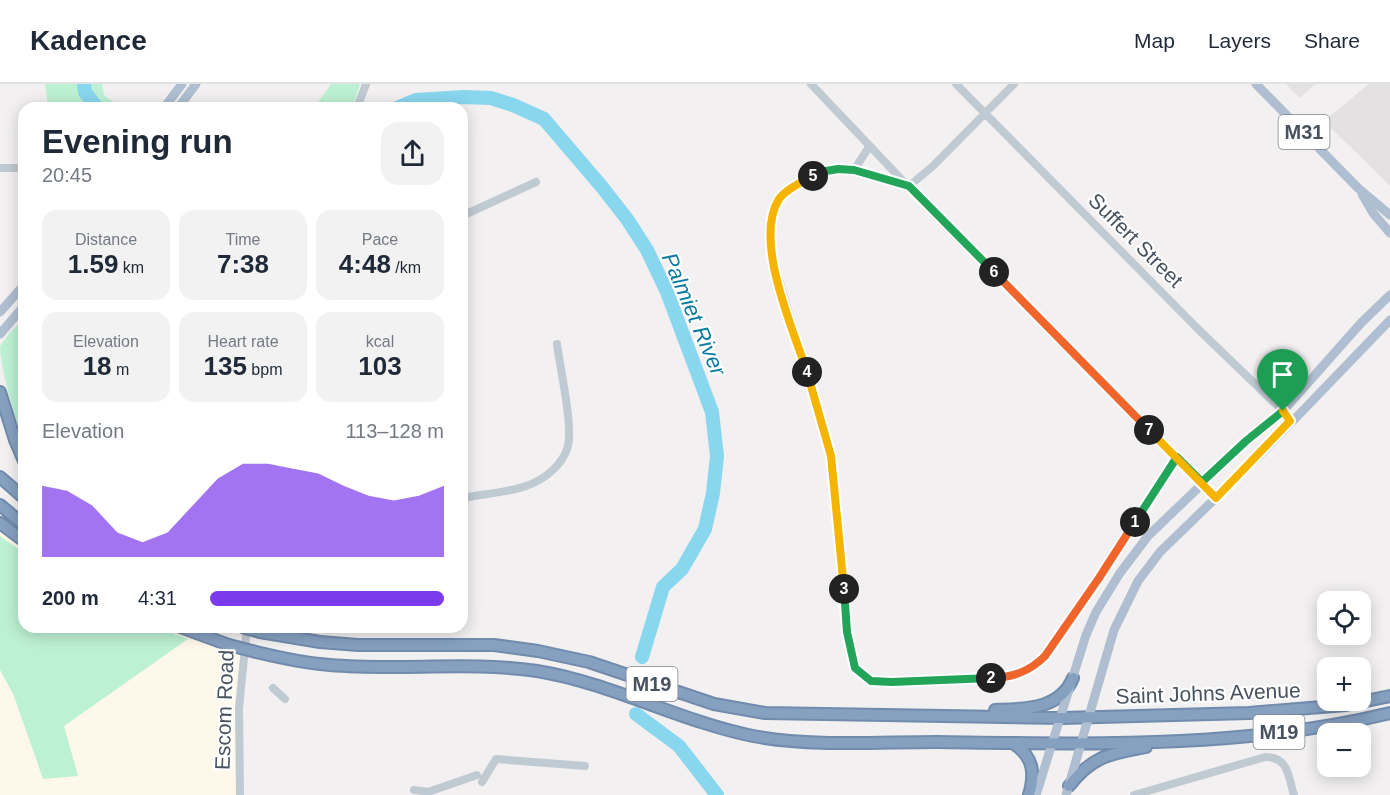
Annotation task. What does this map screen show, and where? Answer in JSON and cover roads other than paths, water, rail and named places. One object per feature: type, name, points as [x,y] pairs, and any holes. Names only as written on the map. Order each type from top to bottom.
[{"type":"highway","points":[[0,392],[18,447]]},
{"type":"highway","points":[[0,477],[18,493]]},
{"type":"highway","points":[[0,505],[18,520]]},
{"type":"highway","points":[[0,523],[18,536]]},
{"type":"highway","name":"M19","points":[[196,633],[256,652],[296,661],[331,665],[487,666],[541,672],[593,686],[715,727],[778,739],[1053,743]]},
{"type":"highway","name":"M19","points":[[266,633],[311,641],[358,645],[494,645],[538,651],[589,662],[714,704],[765,713],[1062,718]]},
{"type":"highway","points":[[938,716],[1041,706],[1065,693],[1073,678]]},
{"type":"highway","name":"Saint Johns Avenue","points":[[1062,718],[1299,711],[1390,696]]},
{"type":"highway","name":"Saint Johns Avenue","points":[[1053,743],[1167,743],[1301,730],[1390,713]]},
{"type":"highway","points":[[1068,790],[1080,772],[1108,754],[1167,743]]},
{"type":"highway","points":[[1014,744],[1021,748],[1033,766],[1034,778],[1029,795]]},
{"type":"main road","points":[[168,102],[182,84]]},
{"type":"main road","points":[[182,102],[196,84]]},
{"type":"main road","name":"M31","points":[[1256,84],[1358,188],[1390,215]]},
{"type":"main road","name":"M31","points":[[1358,188],[1373,213],[1390,233]]},
{"type":"main road","points":[[0,312],[18,292]]},
{"type":"main road","points":[[1036,795],[1062,718],[1086,635],[1096,612],[1120,573],[1148,536],[1246,441],[1283,411],[1361,323],[1390,295]]},
{"type":"main road","points":[[0,334],[18,313]]},
{"type":"main road","points":[[1068,790],[1114,630],[1138,581],[1160,552],[1390,320]]},
{"type":"street","points":[[359,102],[366,84]]},
{"type":"street","points":[[811,84],[869,147],[1216,498]]},
{"type":"street","name":"Suffert Street","points":[[956,84],[1283,411],[1290,421]]},
{"type":"street","points":[[909,186],[933,166],[1014,84]]},
{"type":"street","points":[[854,170],[869,147]]},
{"type":"street","points":[[0,168],[18,168]]},
{"type":"street","points":[[909,186],[854,170],[838,169],[820,172],[780,197],[772,212],[769,227],[770,247],[780,286],[831,456],[836,490],[847,632],[855,668],[871,681],[892,682],[1003,678],[1030,669],[1045,656],[1099,578],[1177,457]]},
{"type":"street","points":[[468,213],[536,182]]},
{"type":"street","points":[[468,497],[526,486],[549,473],[561,462],[568,445],[568,419],[557,345]]},
{"type":"street","name":"Escom Road","points":[[240,795],[239,708],[245,633]]},
{"type":"street","points":[[273,687],[285,699]]},
{"type":"street","points":[[1134,795],[1265,757],[1275,757],[1287,770],[1294,795]]},
{"type":"street","points":[[414,790],[429,792],[479,778],[496,759],[585,766]]},
{"type":"waterway","name":"Palmiet River","points":[[84,84],[85,92],[92,102]]},
{"type":"waterway","name":"Palmiet River","points":[[411,102],[464,97],[491,98],[544,119],[627,219],[647,250],[667,292],[712,412],[717,456],[713,493],[705,529],[682,569],[663,587],[642,657]]},
{"type":"waterway","name":"Palmiet River","points":[[636,714],[679,746],[717,795]]}]
